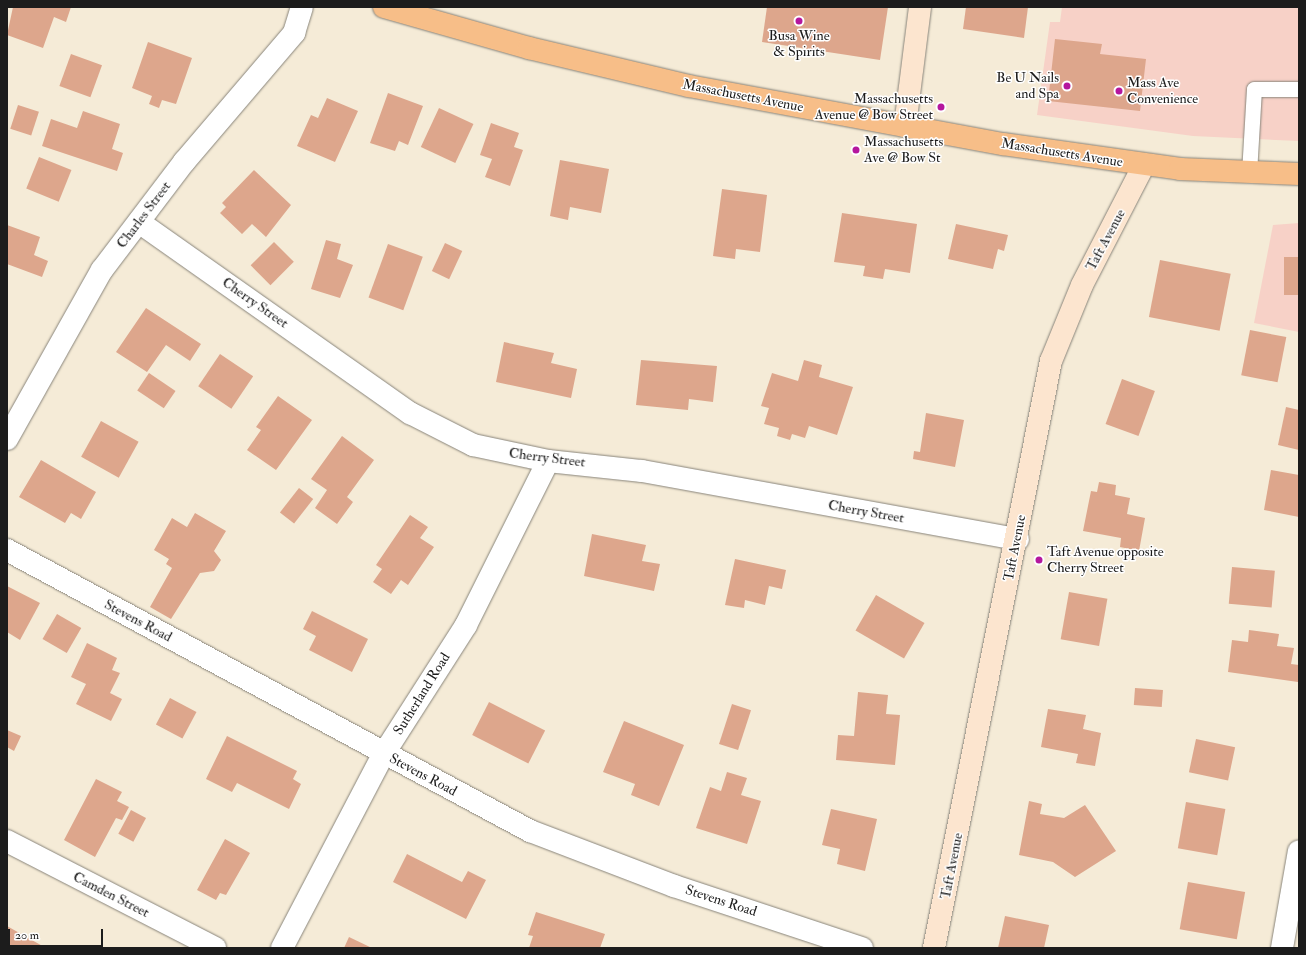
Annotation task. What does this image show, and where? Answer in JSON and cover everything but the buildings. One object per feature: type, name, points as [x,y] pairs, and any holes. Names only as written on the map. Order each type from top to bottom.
[{"type":"main road","name":"Massachusetts Avenue","points":[[384,7],[621,71],[905,126],[1144,166],[1249,173],[1299,174]]},
{"type":"street","name":"Charles Street","points":[[7,439],[102,270],[252,78],[294,33],[302,7]]},
{"type":"street","points":[[905,126],[920,7]]},
{"type":"street","name":"Taft Avenue","points":[[934,948],[1018,539],[1051,361],[1082,285],[1144,166]]},
{"type":"street","name":"Cherry Street","points":[[139,222],[437,429],[473,445],[548,461],[642,472],[1018,539]]},
{"type":"street","name":"Sutherland Road","points":[[282,948],[383,754],[466,625],[548,461]]},
{"type":"street","name":"Stevens Road","points":[[7,550],[383,754],[530,831],[674,886],[862,948]]},
{"type":"street","name":"Camden Street","points":[[7,841],[215,948]]},
{"type":"street","points":[[1282,948],[1299,851]]},
{"type":"lane","points":[[1249,173],[1254,89],[1299,89]]},
{"type":"shaded area","points":[[1062,7],[1299,7],[1299,141],[1193,136],[1037,115],[1050,22],[1060,22]]},
{"type":"shaded area","points":[[1299,223],[1299,332],[1254,323],[1273,225]]},
{"type":"place","name":"Busa Wine & Spirits","points":[[799,21]]},
{"type":"place","name":"Be U Nails and Spa","points":[[1067,86]]},
{"type":"place","name":"Mass Ave Convenience","points":[[1119,91]]},
{"type":"place","name":"Massachusetts Avenue @ Bow Street","points":[[941,107]]},
{"type":"place","name":"Massachusetts Ave @ Bow St","points":[[856,150]]},
{"type":"place","name":"Taft Avenue opposite Cherry Street","points":[[1039,560]]}]
